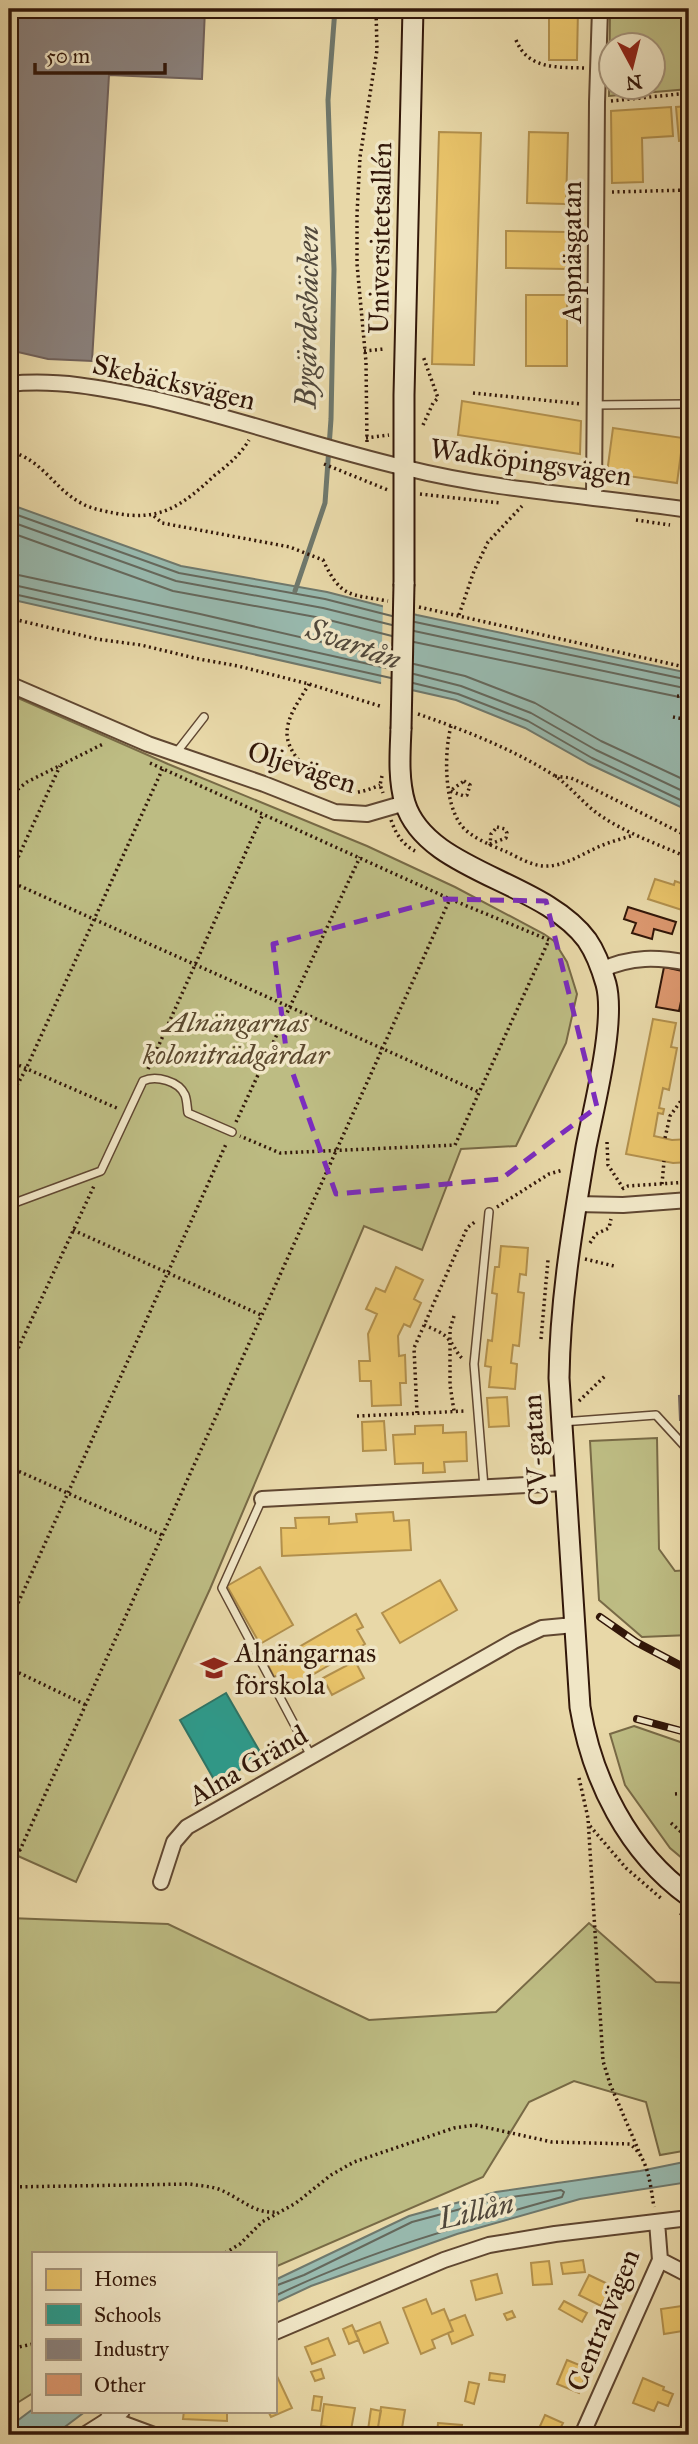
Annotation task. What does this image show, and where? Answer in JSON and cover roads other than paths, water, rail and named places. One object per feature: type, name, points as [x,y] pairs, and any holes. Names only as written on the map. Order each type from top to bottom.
[{"type":"street","name":"Universitetsallén","points":[[405,803],[400,768],[413,9]]},
{"type":"street","name":"Aspnäsgatan","points":[[594,496],[600,9]]},
{"type":"street","name":"Skebäcksvägen","points":[[9,384],[44,382],[98,387],[196,409],[340,452],[367,457]]},
{"type":"street","name":"Wadköpingsvägen","points":[[367,457],[404,468],[495,484],[689,510]]},
{"type":"street","name":"Oljevägen","points":[[9,684],[148,744],[264,783],[335,812],[367,814],[405,803]]},
{"type":"street","points":[[405,803],[419,831],[432,843],[554,909],[573,925],[588,941],[601,970],[616,963],[639,958],[656,957],[689,963]]},
{"type":"street","name":"CV-gatan","points":[[601,970],[608,995],[608,1024],[576,1204],[559,1339],[565,1483],[580,1707],[596,1769],[611,1802],[642,1850],[666,1877],[689,1896]]},
{"type":"street","points":[[576,1204],[623,1205],[689,1199]]},
{"type":"street","points":[[261,1499],[565,1483]]},
{"type":"street","name":"Alna Gränd","points":[[161,1882],[174,1842],[187,1827],[514,1641],[542,1628],[574,1625]]},
{"type":"street","points":[[276,2332],[444,2260],[489,2245],[689,2218]]},
{"type":"street","name":"Centralvägen","points":[[582,2435],[660,2260],[657,2222]]},
{"type":"street","points":[[660,2260],[689,2274]]},
{"type":"street","points":[[84,2435],[120,2412]]},
{"type":"street","points":[[108,2418],[154,2435]]},
{"type":"lane","points":[[594,405],[687,404]]},
{"type":"lane","points":[[176,754],[204,717]]},
{"type":"lane","points":[[9,1205],[101,1171],[143,1081],[150,1078],[170,1083],[184,1094],[188,1113],[232,1132]]},
{"type":"lane","points":[[484,1487],[474,1364],[489,1212]]},
{"type":"lane","points":[[562,1422],[656,1415],[689,1451]]},
{"type":"lane","points":[[261,1499],[222,1588],[312,1756]]},
{"type":"water","name":"Svartån","points":[[9,504],[181,566],[327,592],[417,615],[689,673],[689,811],[589,764],[525,728],[456,700],[9,599]]},
{"type":"water","name":"Lillån","points":[[689,2161],[689,2182],[580,2199],[457,2234],[311,2286],[276,2303],[276,2280],[409,2216],[496,2192],[640,2171]]},
{"type":"water","points":[[32,2410],[32,2412],[85,2412],[54,2435],[9,2435],[9,2427]]},
{"type":"waterway","name":"Bygärdesbäcken","points":[[295,591],[325,503],[331,419],[334,269],[328,100],[335,9]]},
{"type":"railway","points":[[600,1617],[636,1642],[689,1670]]},
{"type":"railway","points":[[637,1719],[689,1733]]},
{"type":"place","name":"Alnängarnas förskola","points":[[214,1668]]},
{"type":"park label","name":"Alnängarnas koloniträdgårdar","points":[[236,1038]]}]
